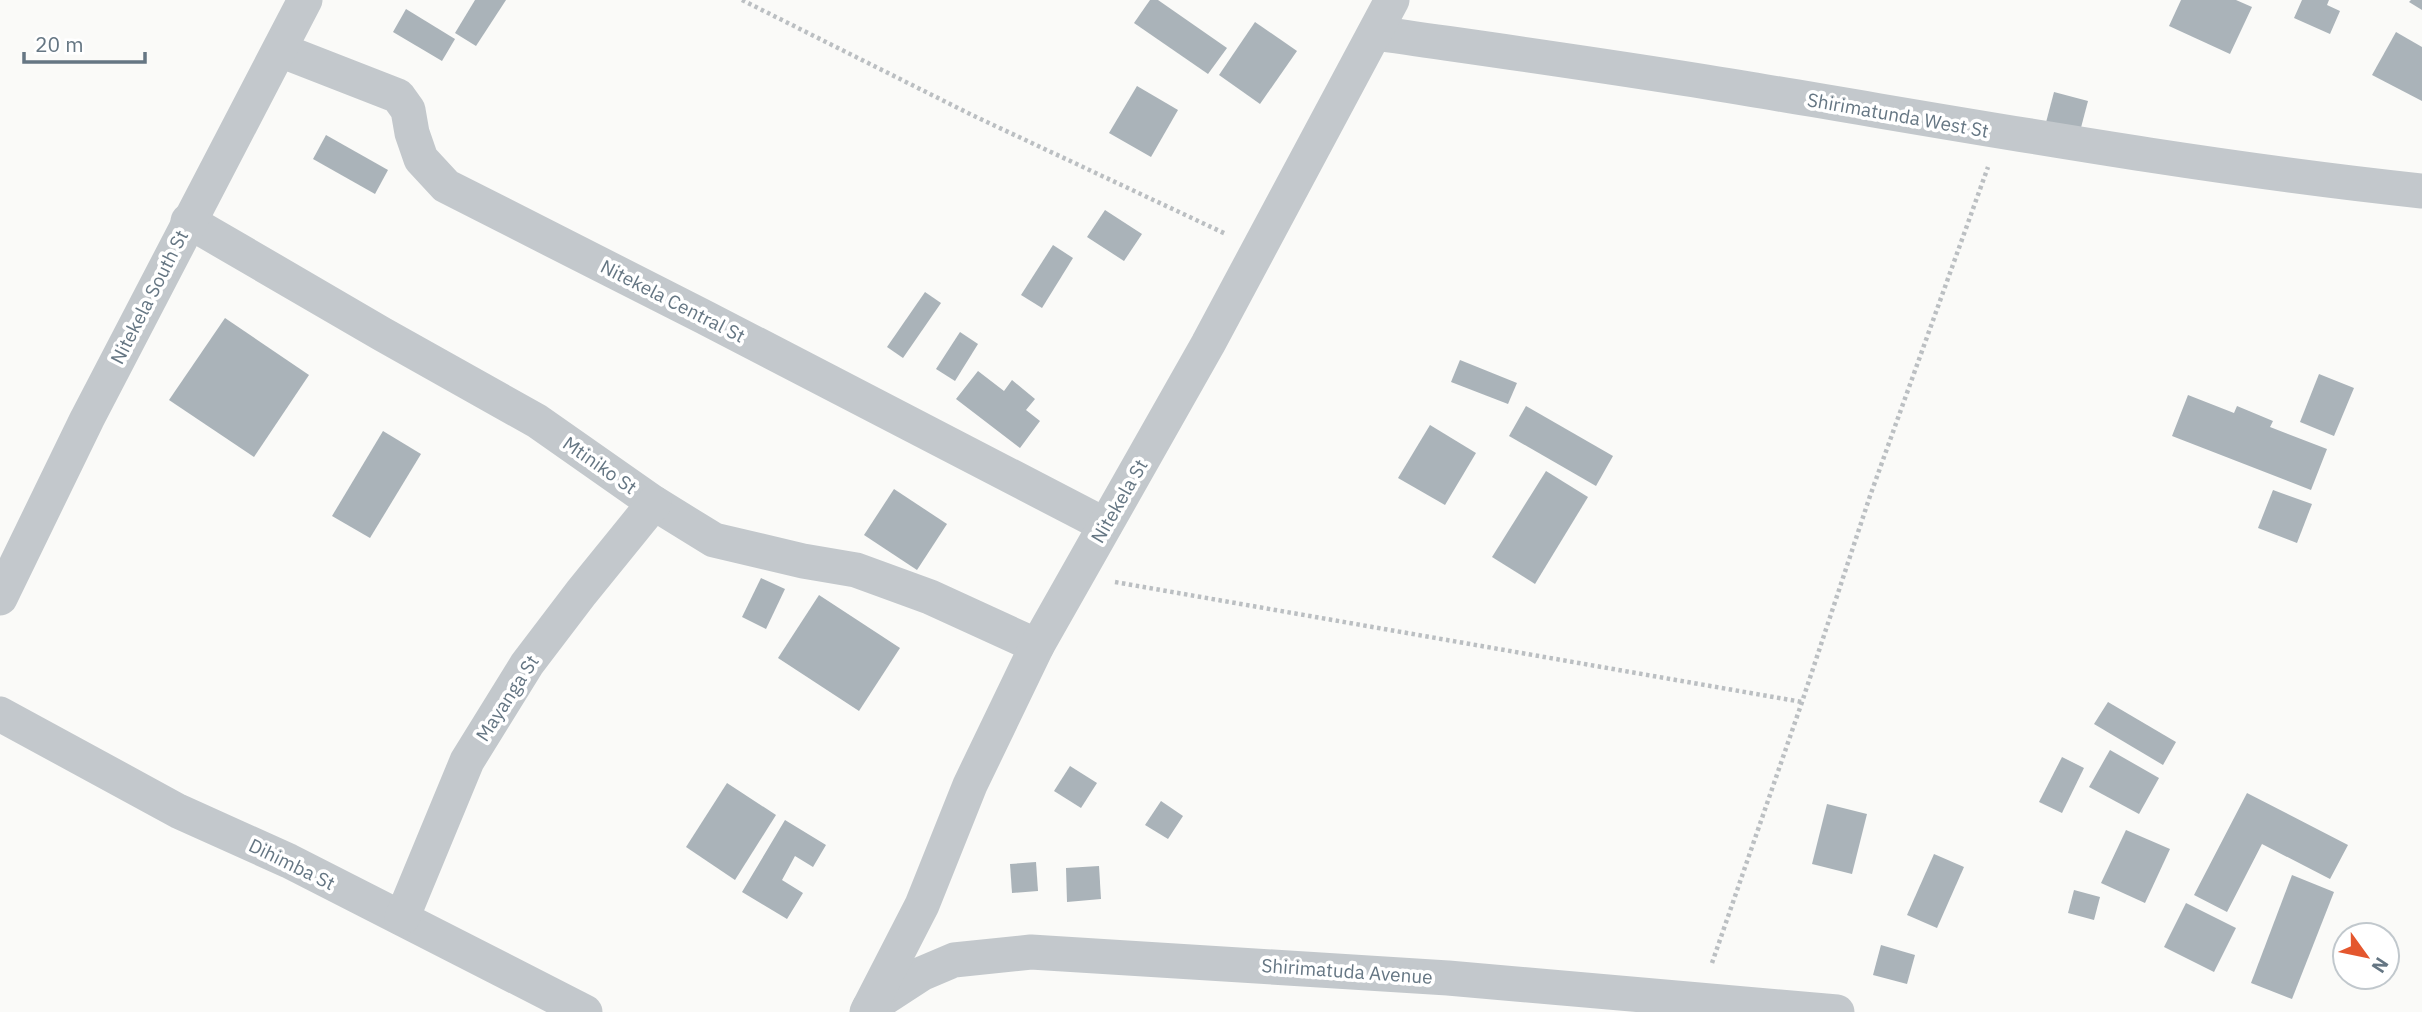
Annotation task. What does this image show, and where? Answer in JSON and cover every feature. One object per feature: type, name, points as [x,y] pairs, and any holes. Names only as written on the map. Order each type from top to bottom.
[{"type":"street","name":"Nitekela South St","points":[[0,598],[188,221],[305,0]]},
{"type":"street","name":"Nitekela St","points":[[868,1010],[922,905],[970,785],[1037,646],[1259,249],[1392,0]]},
{"type":"street","name":"Shirimatunda West St","points":[[1376,33],[1746,88],[2000,132],[2354,184],[2422,191]]},
{"type":"street","name":"Nitekela Central St","points":[[280,50],[398,96],[408,110],[421,159],[446,186],[1105,525]]},
{"type":"street","name":"Mtiniko St","points":[[188,221],[537,421],[654,503],[714,540],[803,561],[856,570],[930,597],[1037,646]]},
{"type":"street","name":"Mayanga St","points":[[402,918],[467,761],[527,664],[654,503]]},
{"type":"street","name":"Dihimba St","points":[[0,714],[178,811],[289,861],[585,1012]]},
{"type":"street","name":"Shirimatuda Avenue","points":[[868,1010],[921,974],[954,960],[1031,952],[1448,978],[1838,1012]]},
{"type":"path","points":[[742,0],[972,115],[1259,249]]},
{"type":"path","points":[[1699,1000],[1870,496],[2000,132]]},
{"type":"path","points":[[1076,576],[1802,702]]},
{"type":"building","points":[[475,0],[506,0],[476,46],[455,33]]},
{"type":"building","points":[[1150,0],[1158,0],[1227,48],[1208,74],[1134,23]]},
{"type":"building","points":[[2181,0],[2236,0],[2252,7],[2230,54],[2169,26]]},
{"type":"building","points":[[2302,0],[2329,0],[2327,5],[2340,11],[2330,34],[2294,18]]},
{"type":"building","points":[[2422,0],[2422,10],[2409,2]]},
{"type":"building","points":[[406,9],[455,39],[442,61],[393,32]]},
{"type":"building","points":[[1255,22],[1297,51],[1260,104],[1219,75]]},
{"type":"building","points":[[2396,32],[2422,47],[2422,101],[2372,75]]},
{"type":"building","points":[[1137,86],[1178,110],[1151,157],[1109,133]]},
{"type":"building","points":[[2054,92],[2088,101],[2078,139],[2044,130]]},
{"type":"building","points":[[326,135],[388,170],[375,194],[313,159]]},
{"type":"building","points":[[1105,210],[1142,234],[1124,261],[1087,237]]},
{"type":"building","points":[[1053,245],[1073,258],[1042,308],[1021,295]]},
{"type":"building","points":[[925,292],[941,303],[903,358],[887,347]]},
{"type":"building","points":[[225,318],[309,375],[254,457],[169,400]]},
{"type":"building","points":[[960,332],[978,344],[955,381],[936,369]]},
{"type":"building","points":[[1460,360],[1517,383],[1508,404],[1451,382]]},
{"type":"building","points":[[978,371],[1004,391],[1012,380],[1035,399],[1026,410],[1040,421],[1020,448],[956,399]]},
{"type":"building","points":[[2319,374],[2354,388],[2334,436],[2300,422]]},
{"type":"building","points":[[2188,395],[2234,413],[2237,406],[2273,421],[2270,427],[2327,449],[2311,490],[2172,436]]},
{"type":"building","points":[[1526,406],[1613,456],[1596,486],[1509,436]]},
{"type":"building","points":[[1430,425],[1476,453],[1445,505],[1398,478]]},
{"type":"building","points":[[383,431],[421,454],[370,538],[332,516]]},
{"type":"building","points":[[1546,471],[1588,497],[1535,584],[1492,557]]},
{"type":"building","points":[[894,489],[947,524],[917,570],[864,535]]},
{"type":"building","points":[[2273,490],[2312,504],[2297,543],[2258,528]]},
{"type":"building","points":[[761,578],[785,589],[766,629],[742,617]]},
{"type":"building","points":[[819,595],[900,648],[859,711],[778,658]]},
{"type":"building","points":[[2108,702],[2176,742],[2163,765],[2094,724]]},
{"type":"building","points":[[2110,750],[2159,778],[2139,814],[2089,787]]},
{"type":"building","points":[[2062,757],[2084,768],[2062,813],[2039,802]]},
{"type":"building","points":[[1070,766],[1097,783],[1081,808],[1054,791]]},
{"type":"building","points":[[727,783],[776,815],[735,880],[686,847]]},
{"type":"building","points":[[2247,793],[2348,845],[2330,879],[2262,844],[2227,912],[2194,895]]},
{"type":"building","points":[[1161,801],[1183,816],[1168,839],[1145,825]]},
{"type":"building","points":[[1827,804],[1867,814],[1852,874],[1812,864]]},
{"type":"building","points":[[785,820],[826,845],[813,867],[795,856],[782,880],[803,893],[787,919],[742,892]]},
{"type":"building","points":[[2126,830],[2170,849],[2145,903],[2101,883]]},
{"type":"building","points":[[1934,854],[1964,867],[1937,928],[1907,915]]},
{"type":"building","points":[[1036,862],[1038,891],[1012,893],[1010,864]]},
{"type":"building","points":[[1099,866],[1101,899],[1067,902],[1066,868]]},
{"type":"building","points":[[2292,875],[2334,892],[2292,999],[2251,983]]},
{"type":"building","points":[[2074,890],[2100,897],[2094,920],[2068,913]]},
{"type":"building","points":[[2186,903],[2236,928],[2214,972],[2164,947]]},
{"type":"building","points":[[1881,945],[1915,955],[1907,984],[1873,975]]}]
